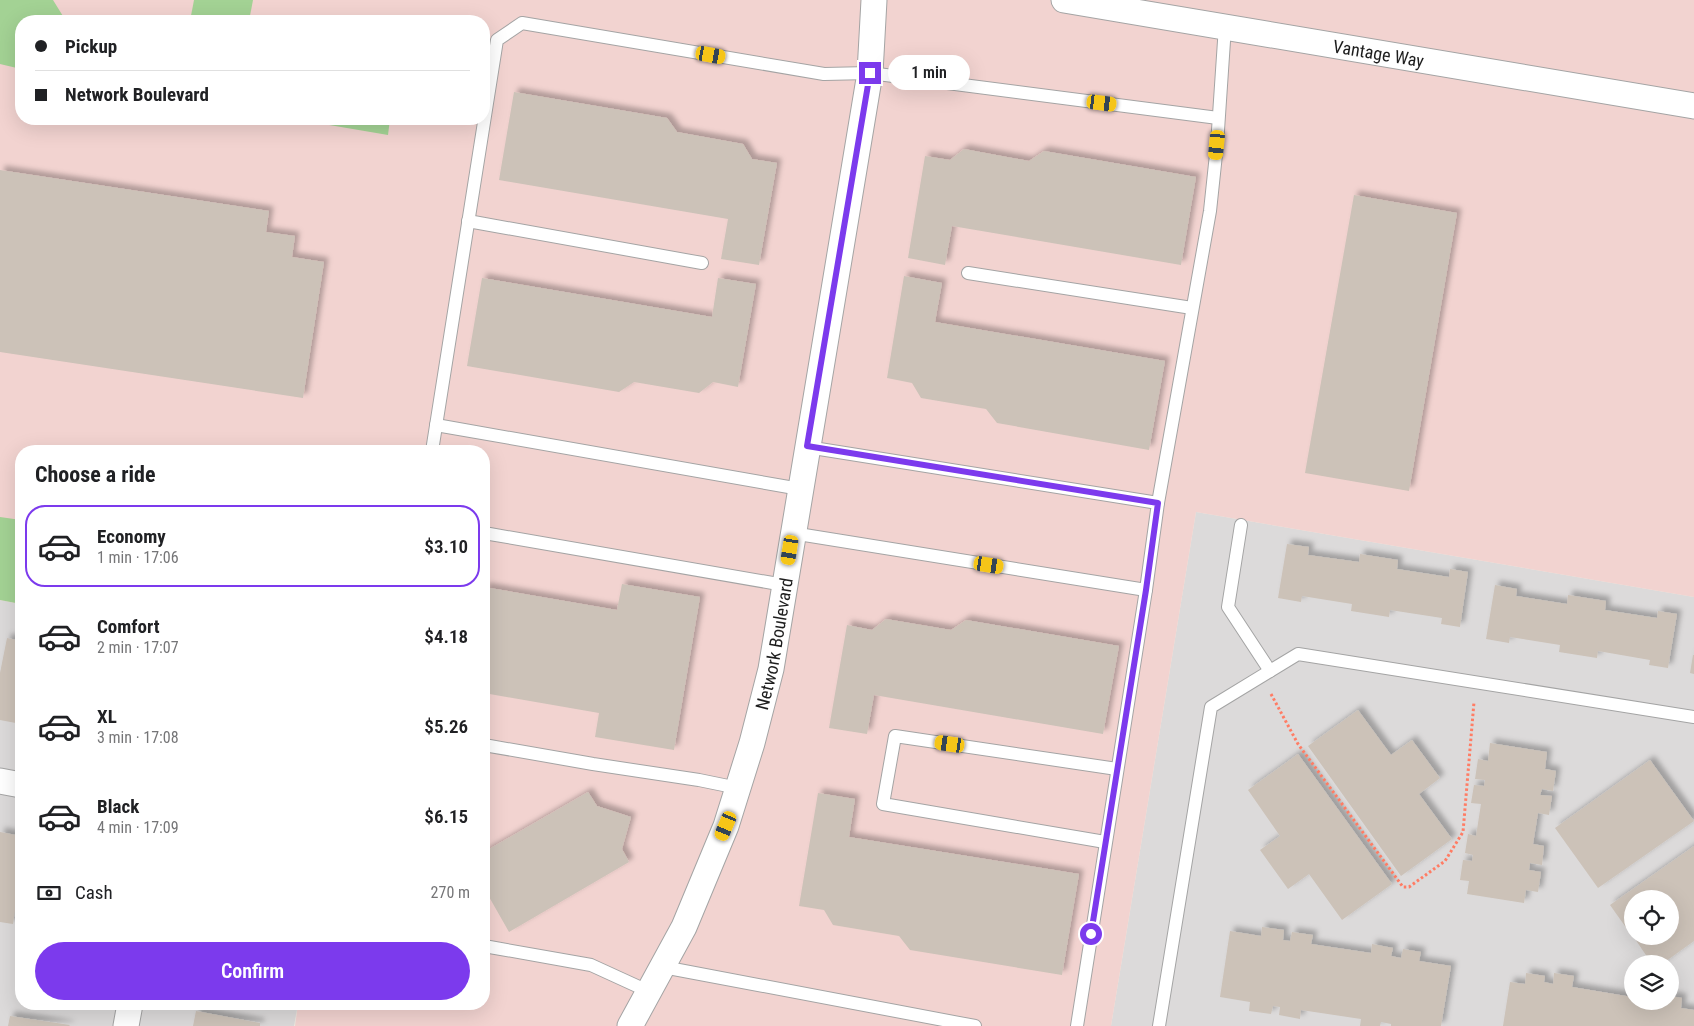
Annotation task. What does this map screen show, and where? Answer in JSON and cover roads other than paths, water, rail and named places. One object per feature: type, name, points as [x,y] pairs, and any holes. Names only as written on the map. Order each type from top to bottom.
[{"type":"street","name":"Network Boulevard","points":[[630,1026],[684,927],[719,845],[752,743],[770,669],[870,73],[874,0]]},
{"type":"street","name":"Vantage Way","points":[[1064,0],[1160,8],[1225,26],[1694,106]]},
{"type":"street","points":[[0,782],[15,784]]},
{"type":"street","points":[[126,1026],[129,1010]]},
{"type":"lane","points":[[490,84],[497,40],[522,23],[824,74],[870,73],[1218,118]]},
{"type":"lane","points":[[1077,1026],[1158,503],[1210,211],[1225,26]]},
{"type":"lane","points":[[433,445],[483,125]]},
{"type":"lane","points":[[468,221],[702,263]]},
{"type":"lane","points":[[968,273],[1192,308]]},
{"type":"lane","points":[[436,425],[800,490]]},
{"type":"lane","points":[[807,446],[1158,503]]},
{"type":"lane","points":[[1241,525],[1228,607],[1265,674]]},
{"type":"lane","points":[[792,533],[1146,590]]},
{"type":"lane","points":[[490,534],[784,585]]},
{"type":"lane","points":[[1158,1026],[1211,706],[1298,654],[1694,717]]},
{"type":"lane","points":[[1105,842],[883,804],[895,736],[1117,769]]},
{"type":"lane","points":[[490,746],[738,788]]},
{"type":"lane","points":[[490,947],[591,965],[650,992]]},
{"type":"lane","points":[[663,967],[975,1026]]}]
